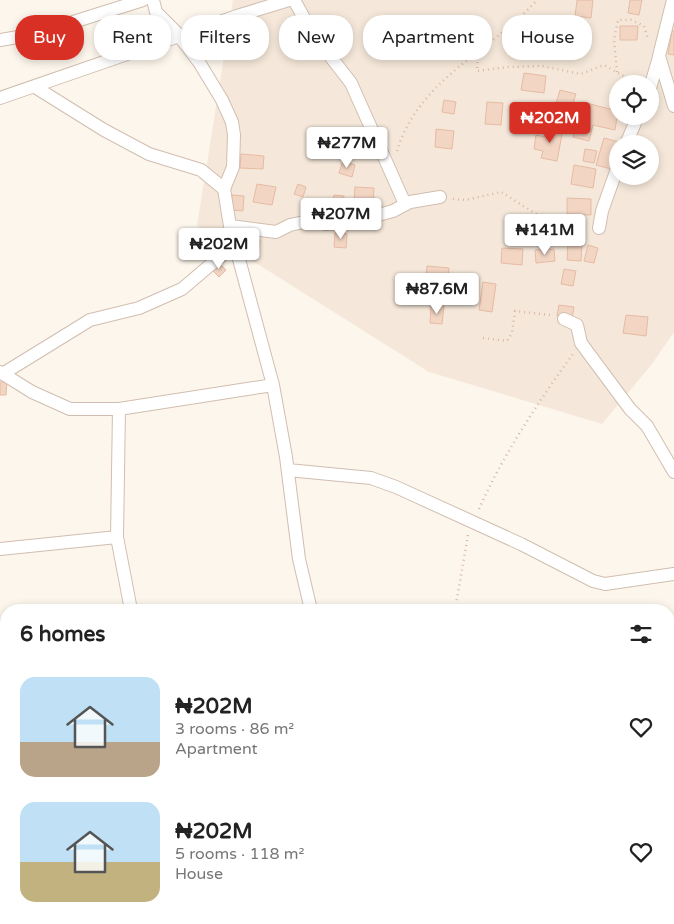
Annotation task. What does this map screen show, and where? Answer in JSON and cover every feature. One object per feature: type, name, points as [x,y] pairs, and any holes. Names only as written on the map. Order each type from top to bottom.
[{"type":"street","points":[[0,40],[35,34],[143,0]]},
{"type":"street","points":[[153,0],[160,17],[180,37],[222,100],[232,122],[234,135],[233,167],[224,189],[230,226],[273,385],[288,470],[299,559],[310,604]]},
{"type":"street","points":[[0,98],[180,37],[261,4],[289,0]]},
{"type":"street","points":[[294,0],[313,34],[351,83],[405,204]]},
{"type":"street","points":[[654,75],[673,0]]},
{"type":"street","points":[[658,59],[674,106]]},
{"type":"street","points":[[35,87],[104,130],[149,154],[201,170],[224,189]]},
{"type":"street","points":[[599,228],[602,211],[611,185]]},
{"type":"street","points":[[230,226],[276,232],[290,225],[313,220],[326,224],[356,221],[393,211],[405,204],[424,198],[440,197]]},
{"type":"street","points":[[235,244],[182,289],[139,308],[90,320],[2,373],[32,392],[70,409],[119,409],[273,385]]},
{"type":"street","points":[[564,319],[577,325],[581,343],[630,409],[647,426],[674,472]]},
{"type":"street","points":[[119,409],[117,537],[130,604]]},
{"type":"street","points":[[288,470],[371,478],[474,522],[592,581],[605,584],[674,574]]},
{"type":"street","points":[[0,550],[117,537]]},
{"type":"path","points":[[492,41],[524,15],[537,0]]},
{"type":"path","points":[[617,72],[614,40],[618,20],[631,20],[644,26],[658,59]]},
{"type":"path","points":[[392,174],[398,148],[412,117],[424,98],[452,71],[467,60]]},
{"type":"path","points":[[478,60],[477,71],[508,67],[542,66],[582,74],[604,65],[623,75]]},
{"type":"path","points":[[440,197],[466,200],[500,192],[555,225],[581,235],[592,234],[599,228]]},
{"type":"path","points":[[483,338],[507,342],[512,333],[514,311],[544,313],[564,319]]},
{"type":"path","points":[[456,604],[464,553],[489,486],[534,410],[581,343]]},
{"type":"shaded area","points":[[233,0],[674,0],[674,332],[652,364],[602,424],[429,372],[197,226],[223,60],[269,60],[269,15],[231,15]]},
{"type":"building","points":[[577,0],[593,0],[591,15],[575,15]]},
{"type":"building","points":[[630,0],[642,0],[639,15],[628,13]]},
{"type":"building","points":[[620,26],[638,26],[637,40],[620,40]]},
{"type":"building","points":[[672,31],[674,31],[674,55],[668,54]]},
{"type":"building","points":[[524,73],[546,76],[544,93],[521,90]]},
{"type":"building","points":[[560,90],[576,94],[568,118],[553,114]]},
{"type":"building","points":[[444,100],[456,102],[454,114],[442,112]]},
{"type":"building","points":[[487,102],[503,103],[501,125],[485,124]]},
{"type":"building","points":[[582,102],[609,109],[609,125],[616,125],[615,130],[593,125],[589,141],[573,137]]},
{"type":"building","points":[[548,126],[563,129],[557,161],[541,158],[543,151],[534,149],[536,135],[546,137]]},
{"type":"building","points":[[436,129],[454,131],[452,149],[435,147]]},
{"type":"building","points":[[604,138],[609,139],[609,168],[596,165]]},
{"type":"building","points":[[585,149],[597,151],[594,163],[583,161]]},
{"type":"building","points":[[241,154],[264,156],[263,169],[240,168]]},
{"type":"building","points":[[343,161],[355,165],[352,177],[339,173]]},
{"type":"building","points":[[574,165],[596,169],[593,188],[571,184]]},
{"type":"building","points":[[257,184],[276,187],[272,205],[253,202]]},
{"type":"building","points":[[298,184],[306,187],[303,197],[294,194]]},
{"type":"building","points":[[355,187],[374,188],[373,203],[354,203]]},
{"type":"building","points":[[232,195],[244,196],[243,211],[231,210]]},
{"type":"building","points":[[334,195],[344,196],[342,208],[333,207]]},
{"type":"building","points":[[567,198],[591,199],[591,215],[567,214]]},
{"type":"building","points":[[335,233],[347,234],[346,248],[334,247]]},
{"type":"building","points":[[248,239],[260,240],[259,250],[247,249]]},
{"type":"building","points":[[568,243],[582,244],[581,261],[567,260]]},
{"type":"building","points":[[588,245],[598,248],[594,263],[584,261]]},
{"type":"building","points":[[502,248],[523,249],[522,265],[501,263]]},
{"type":"building","points":[[554,249],[555,261],[536,263],[535,250]]},
{"type":"building","points":[[218,262],[226,270],[219,277],[211,269]]},
{"type":"building","points":[[427,266],[449,268],[448,283],[426,281]]},
{"type":"building","points":[[564,269],[576,271],[573,286],[561,284]]},
{"type":"building","points":[[458,280],[474,280],[473,301],[458,300]]},
{"type":"building","points":[[483,282],[496,284],[492,312],[479,310]]},
{"type":"building","points":[[559,305],[574,307],[572,318],[557,316]]},
{"type":"building","points":[[431,306],[444,306],[442,324],[430,323]]},
{"type":"building","points":[[626,315],[648,317],[646,336],[623,333]]},
{"type":"building","points":[[0,382],[7,382],[6,395],[0,395]]}]
